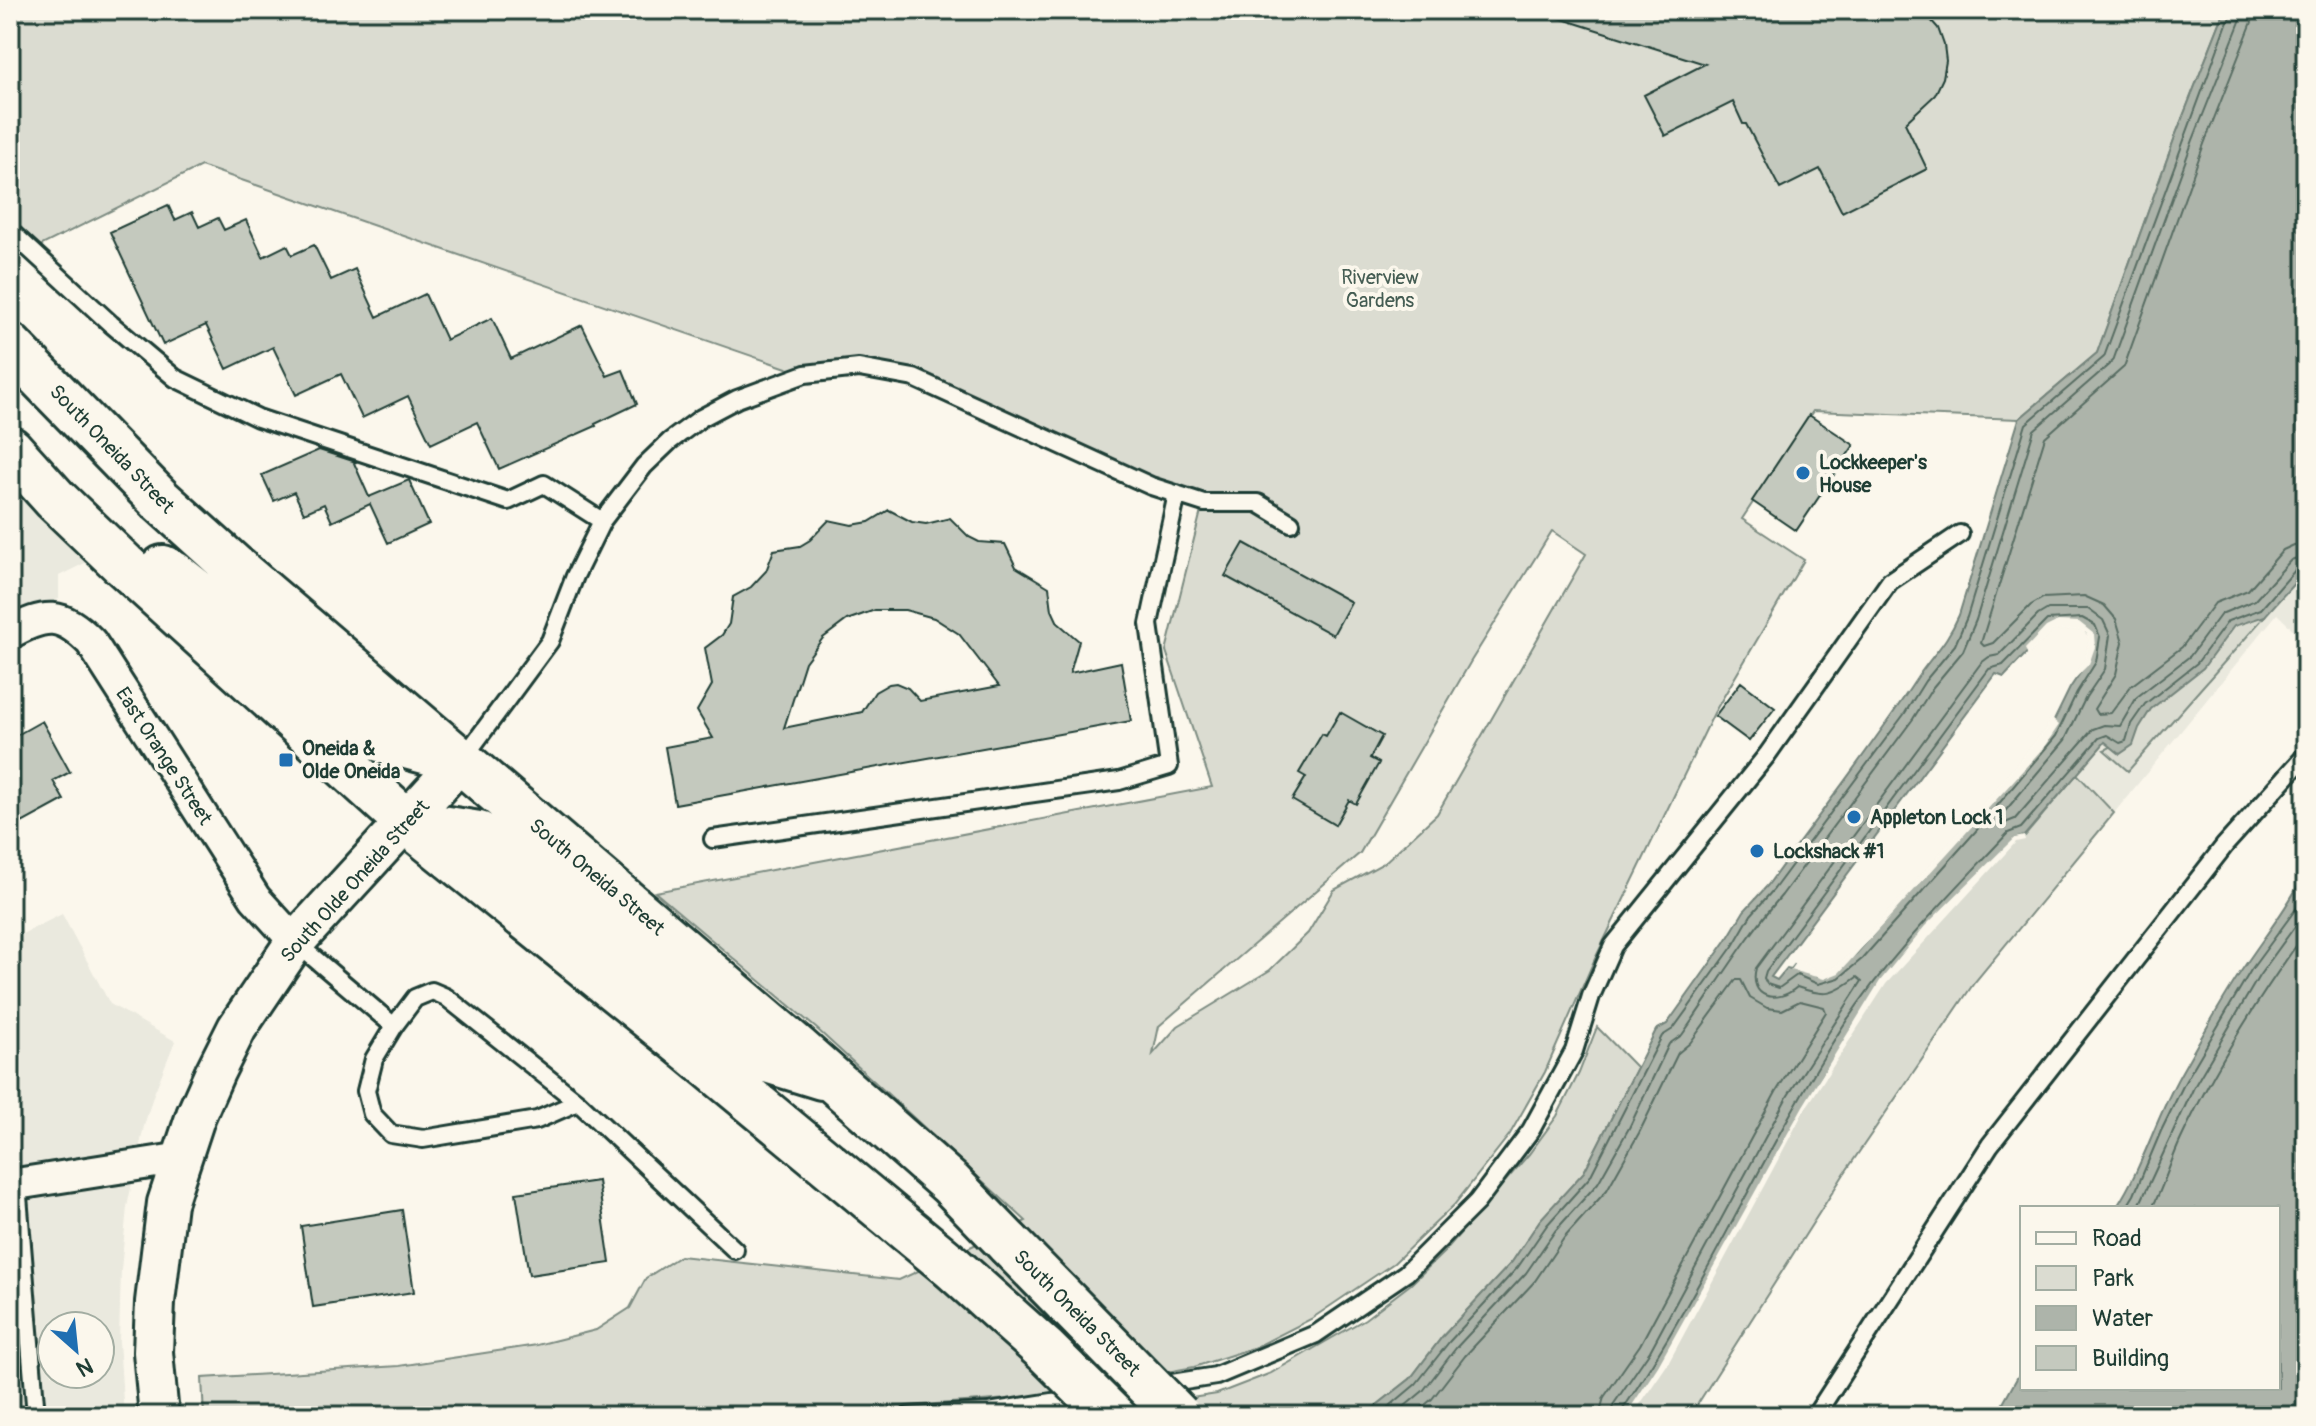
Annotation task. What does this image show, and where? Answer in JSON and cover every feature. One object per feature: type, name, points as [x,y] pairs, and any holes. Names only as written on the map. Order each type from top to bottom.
[{"type":"main road","name":"South Oneida Street","points":[[10,346],[160,500],[242,574],[835,1081],[951,1184],[1178,1416]]},
{"type":"main road","points":[[10,449],[85,528],[407,822],[951,1266],[1045,1350],[1112,1416]]},
{"type":"main road","points":[[85,528],[174,574],[380,739],[461,761]]},
{"type":"main road","points":[[407,822],[479,834],[562,895],[747,1054],[835,1081]]},
{"type":"street","name":"East Orange Street","points":[[10,633],[40,618],[56,617],[91,642],[255,898],[295,942]]},
{"type":"street","name":"South Olde Oneida Street","points":[[159,1416],[153,1352],[155,1302],[167,1203],[196,1115],[237,1028],[295,942],[461,761]]},
{"type":"street","points":[[13,1184],[182,1158]]},
{"type":"lane","points":[[10,231],[175,378],[258,418],[508,501],[544,484],[602,521]]},
{"type":"lane","points":[[461,761],[550,641],[575,576],[602,521],[644,466],[701,418],[770,385],[805,374],[859,368],[890,372],[940,388],[1151,486],[1204,503],[1258,503],[1291,523]]},
{"type":"lane","points":[[713,839],[1119,781],[1169,766],[1149,624],[1177,494]]},
{"type":"lane","points":[[909,1416],[989,1412],[1216,1376],[1316,1334],[1406,1273],[1477,1202],[1531,1130],[1574,1051],[1591,996],[1613,946],[1767,755],[1890,581],[1960,534]]},
{"type":"lane","points":[[1815,1416],[1990,1145],[2225,845],[2306,755]]},
{"type":"lane","points":[[295,942],[394,1026]]},
{"type":"lane","points":[[578,1102],[537,1120],[423,1139],[391,1134],[372,1114],[366,1091],[374,1059],[415,998],[432,991],[446,997],[578,1102],[735,1250]]},
{"type":"lane","points":[[13,1184],[36,1416]]},
{"type":"shaded area","points":[[10,466],[93,559],[59,576],[59,599],[10,618]]},
{"type":"shaded area","points":[[2306,570],[2306,642],[2277,614],[2114,813],[2077,774],[2105,742],[2120,754],[2265,616]]},
{"type":"shaded area","points":[[62,914],[110,1004],[175,1041],[144,1126],[127,1207],[119,1341],[124,1416],[10,1416],[10,940]]},
{"type":"green space","name":"Riverview Gardens","points":[[10,10],[2225,10],[2176,134],[2097,353],[2019,419],[1813,411],[1742,519],[1804,560],[1714,713],[1593,963],[1545,1072],[1510,1134],[1454,1205],[1394,1263],[1311,1319],[1256,1347],[1194,1367],[1025,1398],[816,1412],[702,1411],[598,1416],[204,1416],[202,1378],[399,1366],[537,1345],[596,1330],[630,1308],[646,1278],[680,1256],[899,1280],[1026,1221],[817,1029],[655,892],[1212,787],[1166,651],[1203,503],[914,378],[804,374],[201,166],[10,261]],"holes":[[[1552,531],[1586,554],[1437,814],[1384,863],[1334,890],[1308,933],[1270,970],[1178,1026],[1153,1054],[1159,1026],[1360,853],[1471,661]]]},
{"type":"green space","points":[[2254,613],[2265,616],[2128,771],[2104,750],[2118,740],[2192,660],[2222,634]]},
{"type":"green space","points":[[2077,774],[2114,813],[1974,983],[1844,1174],[1690,1416],[1627,1416],[1803,1106],[1883,982],[2014,838],[2025,836]]},
{"type":"green space","points":[[1597,1027],[1637,1068],[1584,1172],[1540,1220],[1512,1262],[1442,1337],[1410,1379],[1363,1416],[1076,1416],[1217,1394],[1271,1373],[1365,1319],[1411,1284],[1444,1252],[1529,1154],[1557,1116],[1579,1073]]},
{"type":"water","points":[[2225,10],[2306,10],[2306,570],[2265,616],[2234,626],[2203,668],[2151,709],[2133,745],[2120,754],[2105,742],[2024,836],[2014,839],[1883,982],[1823,1075],[1666,1360],[1627,1416],[1363,1416],[1410,1379],[1442,1337],[1512,1262],[1540,1220],[1584,1172],[1656,1030],[1667,1024],[1744,911],[1768,885],[1949,634],[1959,615],[2019,419],[2097,353],[2176,134]],"holes":[[[2081,626],[2093,640],[2088,661],[2070,688],[2049,731],[1857,953],[1834,972],[1818,977],[1795,964],[1777,980],[1771,977],[1996,674],[2004,677],[2051,627]]]},
{"type":"water","points":[[2306,871],[2306,1416],[1996,1416],[2020,1373],[2020,1390],[2280,1390],[2280,1206],[2117,1206],[2134,1176],[2171,1091],[2229,991]]},
{"type":"pier","points":[[2058,621],[2079,622],[2094,634],[2095,647],[2089,664],[2065,689],[2085,659],[2089,640],[2086,633],[2080,630],[2053,631],[2028,655],[2025,649],[2046,627]]},
{"type":"pier","points":[[2051,718],[2059,725],[2044,747],[1839,973],[1824,979],[1791,970],[1798,960],[1818,972],[1833,968],[1854,951],[1966,824],[2046,729]]},
{"type":"pier","points":[[2024,836],[2025,840],[2016,842],[1886,984],[1806,1108],[1669,1362],[1632,1416],[1625,1416],[1658,1366],[1803,1106],[1880,981],[1925,926],[2014,838]]},
{"type":"building","points":[[1557,10],[1922,10],[1938,28],[1946,61],[1935,95],[1905,123],[1927,169],[1842,212],[1820,169],[1780,189],[1733,102],[1665,136],[1644,95],[1705,64],[1556,17]]},
{"type":"building","points":[[168,205],[175,220],[192,212],[199,227],[218,218],[224,230],[246,220],[263,257],[287,245],[292,255],[314,245],[331,280],[355,269],[377,317],[425,294],[446,340],[492,318],[511,359],[582,325],[607,376],[623,370],[637,404],[596,426],[499,469],[477,422],[431,444],[408,396],[362,418],[341,374],[296,395],[273,347],[227,369],[206,325],[163,345],[110,232]]},
{"type":"building","name":"Lockkeeper's House","points":[[1809,415],[1854,445],[1796,531],[1752,501]]},
{"type":"building","points":[[319,450],[356,462],[369,497],[409,480],[429,524],[388,543],[370,504],[332,522],[324,504],[304,513],[294,492],[274,501],[262,475]]},
{"type":"building","points":[[889,510],[912,522],[926,524],[950,518],[969,537],[979,542],[1005,544],[1016,567],[1049,587],[1052,610],[1058,623],[1079,641],[1070,673],[1121,662],[1131,721],[675,804],[665,747],[713,738],[697,711],[712,685],[705,648],[722,635],[729,624],[733,597],[751,587],[766,571],[774,550],[800,546],[829,520],[852,525],[869,522]],"holes":[[[875,610],[905,610],[934,618],[959,634],[999,686],[920,701],[908,688],[896,683],[889,684],[875,692],[862,712],[784,728],[805,662],[823,638],[847,620]]]},
{"type":"building","points":[[1244,543],[1351,602],[1333,635],[1225,576]]},
{"type":"building","points":[[1741,682],[1775,708],[1749,741],[1715,716]]},
{"type":"building","points":[[1340,712],[1382,736],[1370,758],[1379,763],[1356,804],[1349,800],[1335,825],[1292,800],[1306,777],[1299,773],[1322,734],[1326,736]]},
{"type":"building","points":[[42,721],[70,772],[53,781],[64,800],[22,823],[10,800],[10,739]]},
{"type":"building","points":[[598,1181],[610,1263],[529,1275],[516,1193]]},
{"type":"building","points":[[402,1210],[414,1292],[313,1307],[301,1226]]},
{"type":"place","name":"Lockkeeper's House","points":[[1803,473]]},
{"type":"place","name":"Oneida & Olde Oneida","points":[[286,760]]},
{"type":"place","name":"Appleton Lock 1","points":[[1854,817]]},
{"type":"place","name":"Lockshack #1","points":[[1757,851]]}]
